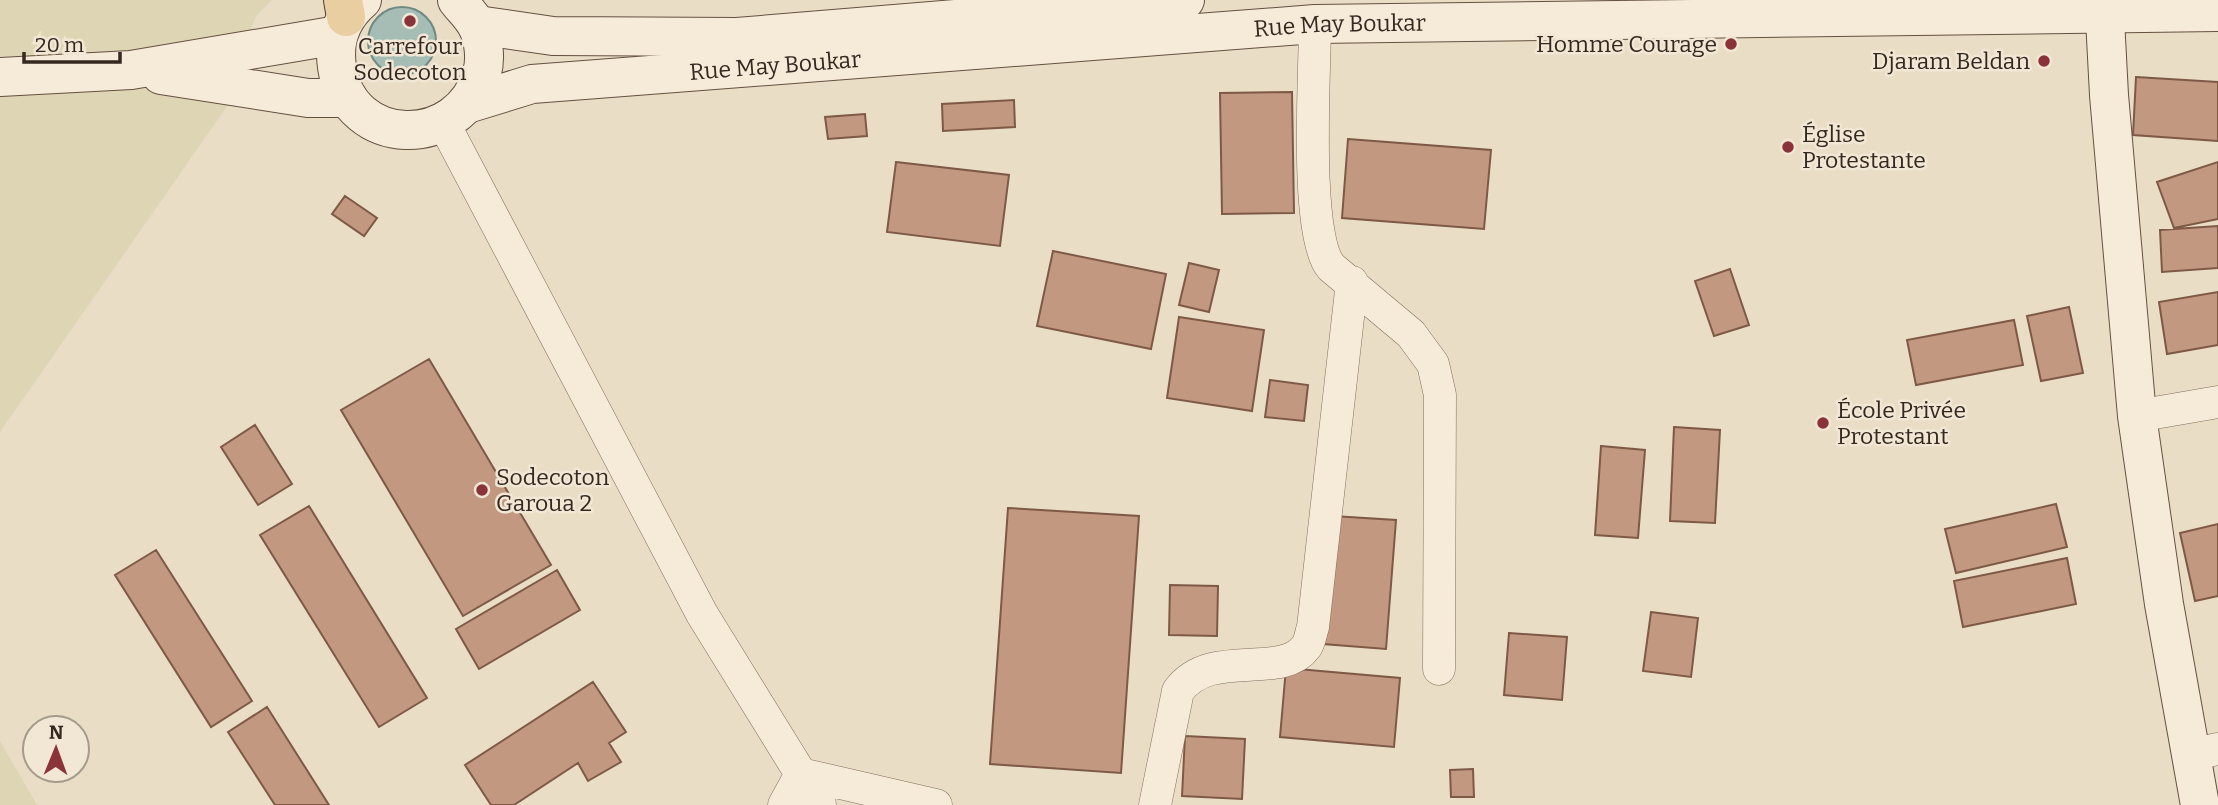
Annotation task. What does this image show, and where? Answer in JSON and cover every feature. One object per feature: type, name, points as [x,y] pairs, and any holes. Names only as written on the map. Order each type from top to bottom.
[{"type":"main road","name":"Rue May Boukar","points":[[467,13],[553,36],[737,37],[1185,0]]},
{"type":"main road","name":"Rue May Boukar","points":[[455,113],[532,85],[1315,24],[2104,6],[2218,12]]},
{"type":"main road","points":[[2104,6],[2137,416],[2204,752],[2200,805]]},
{"type":"main road","points":[[0,77],[131,70],[347,13],[337,68],[348,98],[367,117],[391,128],[427,129],[455,113],[478,86],[484,66],[483,45],[467,13]]},
{"type":"main road","points":[[131,70],[270,93],[348,98]]},
{"type":"street","points":[[1315,24],[1315,212],[1327,262],[1411,334],[1433,364],[1440,396],[1439,669]]},
{"type":"street","points":[[455,113],[702,614],[820,805]]},
{"type":"street","points":[[1155,805],[1178,691],[1189,676],[1205,669],[1289,659],[1306,647],[1313,626],[1352,282]]},
{"type":"street","points":[[2137,416],[2218,402]]},
{"type":"street","points":[[784,805],[801,774]]},
{"type":"street","points":[[801,774],[936,805]]},
{"type":"shaded area","points":[[0,0],[272,0],[256,16],[241,54],[230,102],[0,432]]},
{"type":"shaded area","points":[[0,741],[21,777],[21,784],[25,784],[37,805],[0,805]]},
{"type":"water","points":[[402,7],[415,10],[426,17],[433,28],[436,41],[433,54],[426,65],[415,72],[402,75],[389,72],[378,65],[371,54],[368,41],[371,28],[378,17],[389,10]]},
{"type":"building","points":[[2136,77],[2218,82],[2218,141],[2133,135]]},
{"type":"building","points":[[1292,92],[1294,213],[1222,214],[1220,93]]},
{"type":"building","points":[[1014,100],[1015,127],[943,131],[942,104]]},
{"type":"building","points":[[865,114],[867,136],[828,139],[825,117]]},
{"type":"building","points":[[1348,139],[1491,150],[1484,229],[1342,218]]},
{"type":"building","points":[[896,162],[1009,175],[1000,246],[887,232]]},
{"type":"building","points":[[2218,162],[2218,219],[2174,228],[2157,182]]},
{"type":"building","points":[[345,196],[377,218],[364,236],[332,214]]},
{"type":"building","points":[[2218,226],[2218,268],[2162,272],[2160,230]]},
{"type":"building","points":[[1053,251],[1166,274],[1151,349],[1037,326]]},
{"type":"building","points":[[1189,263],[1219,270],[1209,312],[1179,305]]},
{"type":"building","points":[[1730,269],[1749,325],[1714,336],[1695,281]]},
{"type":"building","points":[[2218,292],[2218,345],[2167,354],[2159,302]]},
{"type":"building","points":[[2069,307],[2083,373],[2041,381],[2027,316]]},
{"type":"building","points":[[1179,317],[1264,330],[1252,411],[1167,398]]},
{"type":"building","points":[[2014,320],[2023,365],[1916,385],[1907,340]]},
{"type":"building","points":[[429,359],[551,565],[463,616],[341,410]]},
{"type":"building","points":[[1270,380],[1308,385],[1304,421],[1265,417]]},
{"type":"building","points":[[255,425],[292,484],[258,505],[221,447]]},
{"type":"building","points":[[1674,427],[1720,430],[1715,523],[1670,521]]},
{"type":"building","points":[[1601,446],[1645,450],[1638,538],[1595,535]]},
{"type":"building","points":[[2056,504],[2067,547],[1956,573],[1945,529]]},
{"type":"building","points":[[309,506],[427,698],[379,727],[260,535]]},
{"type":"building","points":[[1008,508],[1139,516],[1121,773],[990,764]]},
{"type":"building","points":[[1333,516],[1396,520],[1386,649],[1323,644]]},
{"type":"building","points":[[2218,524],[2218,596],[2195,601],[2180,533]]},
{"type":"building","points":[[156,550],[252,701],[211,727],[115,575]]},
{"type":"building","points":[[2067,558],[2076,604],[1963,627],[1954,581]]},
{"type":"building","points":[[557,570],[580,610],[479,669],[456,629]]},
{"type":"building","points":[[1170,585],[1218,586],[1217,636],[1169,635]]},
{"type":"building","points":[[1651,612],[1698,618],[1691,677],[1643,671]]},
{"type":"building","points":[[1509,633],[1567,637],[1562,700],[1504,695]]},
{"type":"building","points":[[1286,668],[1400,678],[1394,747],[1280,737]]},
{"type":"building","points":[[593,682],[626,732],[609,743],[621,762],[588,781],[578,763],[514,805],[491,805],[465,765]]},
{"type":"building","points":[[267,707],[329,805],[275,805],[228,732]]},
{"type":"building","points":[[1185,736],[1245,739],[1242,799],[1182,796]]},
{"type":"building","points":[[1473,769],[1474,797],[1451,797],[1450,770]]},
{"type":"place","name":"Carrefour Sodecoton","points":[[410,21]]},
{"type":"place","name":"Homme Courage","points":[[1731,44]]},
{"type":"place","name":"Djaram Beldan","points":[[2044,61]]},
{"type":"place","name":"Église Protestante","points":[[1788,147]]},
{"type":"place","name":"École Privée Protestant","points":[[1823,423]]},
{"type":"place","name":"Sodecoton Garoua 2","points":[[482,490]]}]
